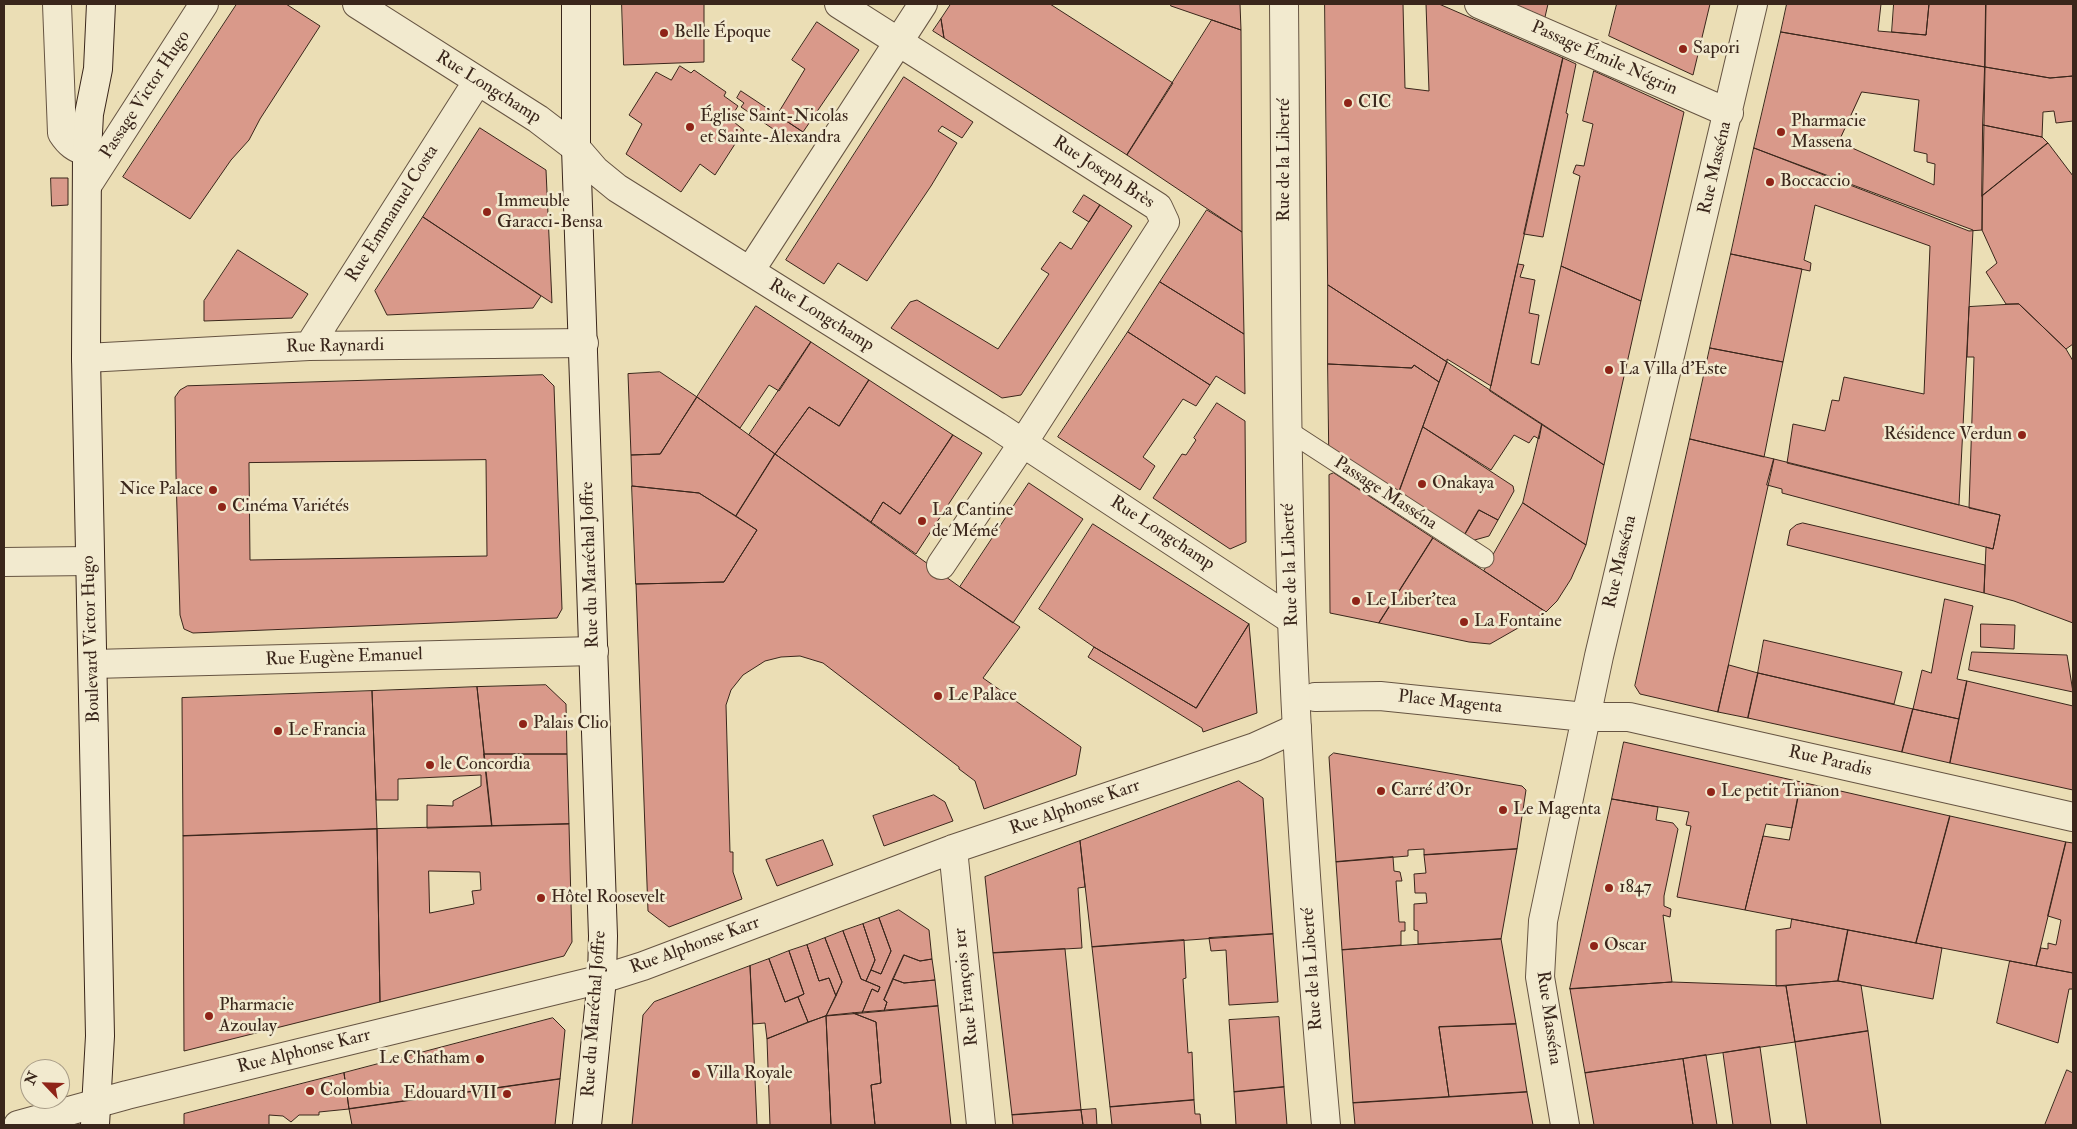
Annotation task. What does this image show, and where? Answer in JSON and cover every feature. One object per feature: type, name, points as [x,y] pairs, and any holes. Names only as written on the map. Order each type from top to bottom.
[{"type":"street","points":[[57,4],[62,133],[67,142],[75,148],[87,152]]},
{"type":"street","name":"Boulevard Victor Hugo","points":[[96,1115],[100,1036],[86,358],[87,152],[89,114],[98,68],[100,4]]},
{"type":"street","name":"Passage Victor Hugo","points":[[87,186],[204,4]]},
{"type":"street","name":"Rue Longchamp","points":[[357,4],[538,119],[576,148],[595,170],[617,188],[1023,443],[1292,620]]},
{"type":"street","name":"Rue du Maréchal Joffre","points":[[576,4],[576,148],[603,936],[602,979],[587,1125]]},
{"type":"street","name":"Rue Joseph Brès","points":[[839,4],[1158,207],[1165,222],[1023,443]]},
{"type":"street","points":[[750,271],[923,4]]},
{"type":"street","name":"Rue de la Liberté","points":[[1284,4],[1287,430],[1292,620],[1315,1002],[1326,1125]]},
{"type":"street","name":"Passage Émile Négrin","points":[[1479,4],[1729,113]]},
{"type":"street","name":"Rue Masséna","points":[[1565,1125],[1540,977],[1543,922],[1585,717],[1729,113],[1753,4]]},
{"type":"street","name":"Rue Emmanuel Costa","points":[[309,346],[477,82]]},
{"type":"street","name":"Rue Raynardi","points":[[86,358],[309,346],[584,342]]},
{"type":"street","points":[[942,565],[1023,443]]},
{"type":"street","points":[[4,562],[89,561]]},
{"type":"street","name":"Rue Eugène Emanuel","points":[[93,664],[594,651]]},
{"type":"street","name":"Place Magenta","points":[[1315,697],[1380,696],[1585,717]]},
{"type":"street","name":"Rue Paradis","points":[[1585,717],[1629,716],[2073,817]]},
{"type":"street","name":"Rue Alphonse Karr","points":[[18,1125],[96,1115],[602,979],[643,966],[954,849],[1255,747],[1297,728]]},
{"type":"street","name":"Rue François 1er","points":[[954,849],[980,1125]]},
{"type":"lane","name":"Passage Masséna","points":[[1287,430],[1484,558]]},
{"type":"building","points":[[237,4],[286,4],[320,26],[260,119],[249,140],[231,160],[190,219],[123,177]]},
{"type":"building","name":"Belle Époque","points":[[622,4],[704,4],[704,62],[624,65]]},
{"type":"building","points":[[951,4],[1050,4],[1173,83],[1127,155],[944,38],[941,19]]},
{"type":"building","points":[[1171,4],[1240,4],[1241,30],[1171,6]]},
{"type":"building","points":[[1325,4],[1403,4],[1405,88],[1429,91],[1426,4],[1439,4],[1563,58],[1491,386],[1447,359],[1447,362],[1328,285]]},
{"type":"building","points":[[1514,4],[1548,4],[1545,17]]},
{"type":"building","points":[[1617,4],[1710,4],[1693,75],[1609,36]]},
{"type":"building","points":[[1787,4],[1881,4],[1878,31],[1926,35],[1929,4],[1986,4],[1985,67],[1781,32]]},
{"type":"building","points":[[1894,4],[1929,4],[1926,35],[1892,32]]},
{"type":"building","points":[[1986,4],[2073,4],[2073,76],[2050,78],[1985,67]]},
{"type":"building","points":[[941,19],[944,38],[933,31]]},
{"type":"building","points":[[1212,20],[1241,30],[1242,232],[1127,155]]},
{"type":"building","points":[[817,22],[859,50],[803,132],[777,115],[805,69],[792,60]]},
{"type":"building","points":[[1781,32],[1985,67],[1982,230],[1969,231],[1754,148]],"holes":[[[1862,92],[1919,100],[1914,151],[1927,154],[1927,162],[1935,164],[1934,185],[1839,142]]]},
{"type":"building","points":[[1563,58],[1576,64],[1566,113],[1568,114],[1543,237],[1524,234]]},
{"type":"building","name":"Église Saint-Nicolas et Sainte-Alexandra","points":[[680,66],[691,73],[694,70],[726,92],[724,96],[738,106],[730,119],[744,130],[715,175],[700,164],[681,192],[626,154],[642,124],[629,115],[656,72],[671,80]]},
{"type":"building","points":[[1985,67],[2050,78],[2073,76],[2073,121],[2056,123],[2054,111],[2043,112],[2042,137],[1983,125]]},
{"type":"building","points":[[1594,71],[1684,112],[1641,301],[1561,266],[1580,176],[1573,173],[1576,165],[1584,166],[1593,124],[1583,121]]},
{"type":"building","points":[[904,77],[973,122],[962,138],[942,126],[938,131],[957,143],[931,186],[867,281],[838,263],[824,284],[786,260]]},
{"type":"building","points":[[741,91],[803,132],[798,142],[792,138],[788,144],[775,136],[776,131],[741,107],[744,103],[737,98]]},
{"type":"building","points":[[1983,125],[2042,137],[2048,143],[1982,196]]},
{"type":"building","name":"Immeuble Garacci-Bensa","points":[[480,128],[546,170],[552,303],[423,217]]},
{"type":"building","points":[[2048,143],[2073,176],[2073,344],[2066,349],[2019,304],[2006,304],[1986,272],[1997,263],[1982,230],[1982,196]]},
{"type":"building","points":[[1754,148],[1973,230],[1959,505],[1787,463],[1793,424],[1825,431],[1832,400],[1839,401],[1844,377],[1924,394],[1930,246],[1815,205],[1804,260],[1811,263],[1810,271],[1731,254]]},
{"type":"building","points":[[51,178],[68,178],[68,205],[52,206]]},
{"type":"building","points":[[1084,195],[1100,205],[1089,222],[1073,212]]},
{"type":"building","points":[[1100,205],[1132,226],[1021,395],[1002,398],[891,328],[910,302],[917,300],[998,349],[1049,274],[1041,269],[1060,242],[1071,249]]},
{"type":"building","points":[[1207,210],[1242,232],[1244,334],[1160,282]]},
{"type":"building","points":[[423,217],[541,296],[533,308],[387,315],[375,291]]},
{"type":"building","points":[[238,250],[308,294],[292,318],[204,321],[204,301]]},
{"type":"building","points":[[1731,254],[1802,269],[1783,362],[1710,348]]},
{"type":"building","points":[[1518,264],[1524,265],[1520,277],[1535,280],[1529,313],[1539,315],[1531,363],[1539,365],[1561,266],[1641,301],[1604,465],[1490,391]]},
{"type":"building","points":[[1160,282],[1244,334],[1245,394],[1216,376],[1210,385],[1128,332]]},
{"type":"building","points":[[1328,285],[1447,362],[1439,382],[1414,365],[1412,368],[1328,364]]},
{"type":"building","name":"Résidence Verdun","points":[[2019,304],[2066,349],[2073,361],[2073,623],[2014,601],[1984,593],[1986,547],[1993,549],[2000,515],[1969,508],[1974,357],[1967,357],[1969,307]]},
{"type":"building","points":[[756,306],[811,342],[779,391],[769,385],[740,428],[697,397]]},
{"type":"building","points":[[1128,332],[1210,385],[1196,406],[1183,399],[1143,457],[1155,466],[1140,490],[1058,437]]},
{"type":"building","points":[[811,342],[869,380],[839,426],[809,407],[775,454],[749,435]]},
{"type":"building","points":[[1710,348],[1783,362],[1764,457],[1690,439]]},
{"type":"building","points":[[1447,362],[1542,424],[1539,439],[1534,436],[1529,443],[1514,435],[1491,470],[1423,427]]},
{"type":"building","points":[[1328,364],[1412,368],[1414,365],[1439,382],[1399,492],[1329,446]]},
{"type":"building","points":[[660,372],[697,397],[660,454],[631,455],[628,374]]},
{"type":"building","name":"Nice Palace","points":[[543,375],[554,386],[562,609],[557,618],[193,633],[184,629],[180,615],[175,397],[180,390],[187,386]],"holes":[[[486,460],[487,556],[250,560],[249,463]]]},
{"type":"building","points":[[869,380],[953,435],[900,514],[883,502],[871,522],[775,454],[809,407],[839,426]]},
{"type":"building","points":[[697,397],[775,454],[736,516],[699,493],[632,486],[631,455],[660,454]]},
{"type":"building","points":[[1217,403],[1245,421],[1246,542],[1230,549],[1153,498],[1182,454],[1186,455],[1196,440],[1194,438]]},
{"type":"building","points":[[1542,424],[1604,465],[1586,545],[1523,503]]},
{"type":"building","points":[[1423,427],[1513,486],[1514,491],[1498,520],[1479,510],[1464,536],[1399,492]]},
{"type":"building","points":[[953,435],[982,453],[916,554],[871,522],[883,502],[900,514]]},
{"type":"building","points":[[1690,439],[1774,459],[1718,712],[1640,694],[1635,686]]},
{"type":"building","name":"Le Palace","points":[[775,454],[960,587],[1020,627],[983,678],[1081,747],[1076,775],[984,809],[975,781],[823,663],[800,656],[781,657],[765,661],[743,675],[731,690],[726,705],[730,852],[733,852],[733,872],[742,899],[669,927],[648,911],[636,584],[724,582],[757,530],[736,516]]},
{"type":"building","points":[[1774,459],[2000,515],[1993,549],[1782,493],[1782,489],[1767,485]]},
{"type":"building","points":[[1334,473],[1433,538],[1379,623],[1330,613],[1329,475]]},
{"type":"building","points":[[1029,483],[1083,519],[1013,623],[960,587]]},
{"type":"building","points":[[632,486],[699,493],[757,530],[724,582],[636,584]]},
{"type":"building","points":[[1523,503],[1586,545],[1571,579],[1557,601],[1546,612],[1484,571]]},
{"type":"building","points":[[1479,510],[1498,520],[1489,536],[1471,541],[1464,536]]},
{"type":"building","points":[[1803,523],[1985,565],[1984,593],[1787,545],[1790,530],[1796,525]]},
{"type":"building","points":[[1093,524],[1249,624],[1196,708],[1094,647],[1039,609]]},
{"type":"building","points":[[1433,538],[1546,612],[1490,644],[1469,642],[1379,623]]},
{"type":"building","points":[[1945,599],[1973,606],[1957,679],[1967,681],[1959,719],[1913,709],[1922,670],[1931,673]]},
{"type":"building","points":[[1249,624],[1257,713],[1203,732],[1202,728],[1088,657],[1094,647],[1196,708]]},
{"type":"building","points":[[1981,624],[2015,625],[2014,649],[1981,647]]},
{"type":"building","points":[[1764,640],[1902,672],[1894,704],[1758,673]]},
{"type":"building","points":[[1972,652],[2067,655],[2073,692],[1969,670]]},
{"type":"building","points":[[1729,665],[1758,673],[1748,718],[1718,712]]},
{"type":"building","points":[[1758,673],[1913,709],[1902,752],[1748,718]]},
{"type":"building","points":[[1967,681],[2073,706],[2073,790],[1950,763]]},
{"type":"building","name":"Palais Clio","points":[[546,685],[566,704],[567,754],[484,754],[477,687]]},
{"type":"building","name":"le Concordia","points":[[477,687],[492,826],[427,828],[427,805],[453,806],[453,801],[481,786],[481,775],[398,779],[398,800],[376,800],[372,691]]},
{"type":"building","name":"Le Francia","points":[[372,691],[377,829],[183,836],[182,698]]},
{"type":"building","points":[[1913,709],[1959,719],[1950,763],[1902,752]]},
{"type":"building","points":[[1624,742],[1801,782],[1792,828],[1766,824],[1745,910],[1677,897],[1691,826],[1686,825],[1689,812],[1612,799]]},
{"type":"building","points":[[1334,753],[1522,786],[1526,790],[1517,849],[1424,855],[1424,849],[1408,850],[1408,856],[1336,862],[1329,757]]},
{"type":"building","points":[[484,754],[567,754],[569,824],[492,826]]},
{"type":"building","points":[[1239,781],[1263,798],[1273,934],[1092,947],[1080,841]]},
{"type":"building","points":[[1801,782],[1950,816],[1916,943],[1745,910],[1763,836],[1789,840]]},
{"type":"building","points":[[934,795],[945,802],[953,821],[884,846],[873,816]]},
{"type":"building","points":[[1612,799],[1658,807],[1656,820],[1673,823],[1678,829],[1664,896],[1664,906],[1671,909],[1670,917],[1663,915],[1672,982],[1570,989]]},
{"type":"building","points":[[1950,816],[2066,842],[2036,966],[1916,943]]},
{"type":"building","points":[[569,824],[572,942],[564,956],[380,1002],[377,829]],"holes":[[[429,871],[480,872],[481,890],[472,891],[474,904],[430,913]]]},
{"type":"building","points":[[377,829],[380,1002],[184,1051],[183,836]]},
{"type":"building","points":[[823,840],[833,865],[777,886],[766,860]]},
{"type":"building","points":[[1080,841],[1085,887],[1078,888],[1082,948],[993,953],[985,877]]},
{"type":"building","points":[[2066,842],[2073,843],[2073,973],[2036,966],[2041,948],[2048,949],[2048,943],[2056,945],[2061,920],[2048,916]]},
{"type":"building","points":[[1517,849],[1501,939],[1418,944],[1418,931],[1414,930],[1414,904],[1427,903],[1426,893],[1415,893],[1414,874],[1426,873],[1424,855]]},
{"type":"building","points":[[1393,857],[1394,871],[1400,872],[1402,881],[1396,881],[1399,922],[1405,922],[1405,931],[1401,931],[1401,945],[1342,950],[1336,862]]},
{"type":"building","points":[[899,910],[929,930],[932,959],[920,961],[904,955],[884,1000],[887,1002],[884,1011],[862,1013],[872,989],[878,992],[880,987],[866,981],[871,970],[881,974],[891,951],[879,918]]},
{"type":"building","points":[[879,918],[891,951],[881,974],[871,970],[875,960],[863,924]]},
{"type":"building","points":[[1792,919],[1848,930],[1838,981],[1776,986],[1776,930],[1790,928]]},
{"type":"building","points":[[863,924],[875,960],[866,981],[861,979],[843,931]]},
{"type":"building","points":[[1848,930],[1942,948],[1933,999],[1838,981]]},
{"type":"building","points":[[843,931],[861,979],[880,987],[878,992],[872,989],[862,1013],[826,1016],[842,982],[825,938]]},
{"type":"building","points":[[1273,934],[1278,1002],[1229,1005],[1226,950],[1211,951],[1209,938]]},
{"type":"building","points":[[825,938],[842,982],[836,996],[829,978],[819,981],[807,945]]},
{"type":"building","points":[[1501,939],[1516,1024],[1439,1027],[1449,1097],[1353,1103],[1342,950]]},
{"type":"building","points":[[1184,940],[1186,978],[1183,979],[1188,1053],[1192,1052],[1194,1100],[1110,1107],[1092,947]]},
{"type":"building","points":[[807,945],[819,981],[829,978],[836,996],[826,1016],[808,1022],[798,997],[804,994],[789,951]]},
{"type":"building","points":[[1065,949],[1081,1110],[1012,1115],[993,953]]},
{"type":"building","points":[[789,951],[804,994],[785,1002],[769,959]]},
{"type":"building","points":[[904,955],[920,961],[932,959],[935,980],[904,983],[893,979]]},
{"type":"building","points":[[769,959],[785,1002],[798,997],[808,1022],[767,1039],[765,1023],[753,1024],[750,966]]},
{"type":"building","points":[[2010,961],[2073,973],[2073,989],[2069,989],[2058,1043],[1997,1023]]},
{"type":"building","name":"Villa Royale","points":[[750,966],[757,1125],[632,1125],[643,1015],[654,1002]]},
{"type":"building","points":[[893,979],[904,983],[935,980],[938,1006],[884,1011],[887,1002],[884,1000]]},
{"type":"building","points":[[1838,981],[1861,985],[1868,1031],[1795,1042],[1786,986]]},
{"type":"building","points":[[1672,982],[1786,986],[1795,1042],[1585,1073],[1570,989]]},
{"type":"building","points":[[938,1006],[951,1125],[875,1125],[871,1085],[881,1083],[876,1022],[853,1013]]},
{"type":"building","points":[[853,1013],[876,1022],[881,1083],[871,1085],[875,1125],[831,1125],[826,1016]]},
{"type":"building","points":[[826,1016],[831,1125],[770,1125],[767,1039]]},
{"type":"building","points":[[1279,1017],[1284,1087],[1234,1092],[1229,1020]]},
{"type":"building","name":"Le Chatham","points":[[553,1018],[565,1030],[560,1079],[349,1109],[344,1073]]},
{"type":"building","points":[[1516,1024],[1527,1092],[1449,1097],[1439,1027]]},
{"type":"building","points":[[1868,1031],[1881,1125],[1807,1125],[1795,1042]]},
{"type":"building","points":[[1760,1047],[1771,1125],[1733,1125],[1723,1053]]},
{"type":"building","points":[[1706,1055],[1717,1125],[1693,1125],[1683,1059]]},
{"type":"building","points":[[1683,1059],[1693,1125],[1594,1125],[1585,1073]]},
{"type":"building","points":[[2067,1070],[2073,1073],[2073,1125],[2045,1125]]},
{"type":"building","name":"Colombia","points":[[344,1073],[349,1109],[319,1112],[319,1115],[299,1115],[291,1122],[283,1116],[269,1115],[269,1125],[184,1125],[184,1114]]},
{"type":"building","name":"Edouard VII","points":[[560,1079],[555,1125],[352,1125],[349,1109]]},
{"type":"building","points":[[1284,1087],[1287,1125],[1236,1125],[1234,1092]]},
{"type":"building","points":[[1527,1092],[1533,1125],[1355,1125],[1353,1103]]},
{"type":"building","points":[[1194,1100],[1195,1114],[1200,1114],[1201,1125],[1112,1125],[1110,1107]]},
{"type":"building","points":[[1096,1109],[1097,1125],[1083,1125],[1081,1110]]},
{"type":"building","points":[[1081,1110],[1083,1125],[1013,1125],[1012,1115]]},
{"type":"place","name":"Belle Époque","points":[[664,33]]},
{"type":"place","name":"Sapori","points":[[1683,49]]},
{"type":"place","name":"CIC","points":[[1348,103]]},
{"type":"place","name":"Église Saint-Nicolas et Sainte-Alexandra","points":[[690,127]]},
{"type":"place","name":"Pharmacie Massena","points":[[1781,132]]},
{"type":"place","name":"Boccaccio","points":[[1770,182]]},
{"type":"place","name":"Immeuble Garacci-Bensa","points":[[487,212]]},
{"type":"place","name":"La Villa d'Este","points":[[1609,370]]},
{"type":"place","name":"Résidence Verdun","points":[[2022,435]]},
{"type":"place","name":"Onakaya","points":[[1422,484]]},
{"type":"place","name":"Nice Palace","points":[[213,490]]},
{"type":"place","name":"Cinéma Variétés","points":[[222,507]]},
{"type":"place","name":"La Cantine de Mémé","points":[[922,521]]},
{"type":"place","name":"Le Liber'tea","points":[[1356,601]]},
{"type":"place","name":"La Fontaine","points":[[1464,622]]},
{"type":"place","name":"Le Palace","points":[[938,696]]},
{"type":"place","name":"Palais Clio","points":[[523,724]]},
{"type":"place","name":"Le Francia","points":[[278,731]]},
{"type":"place","name":"le Concordia","points":[[430,765]]},
{"type":"place","name":"Carré d'Or","points":[[1381,791]]},
{"type":"place","name":"Le petit Trianon","points":[[1711,792]]},
{"type":"place","name":"Le Magenta","points":[[1503,810]]},
{"type":"place","name":"1847","points":[[1609,888]]},
{"type":"place","name":"Hôtel Roosevelt","points":[[541,898]]},
{"type":"place","name":"Oscar","points":[[1594,946]]},
{"type":"place","name":"Pharmacie Azoulay","points":[[209,1016]]},
{"type":"place","name":"Le Chatham","points":[[480,1059]]},
{"type":"place","name":"Villa Royale","points":[[696,1074]]},
{"type":"place","name":"Colombia","points":[[310,1091]]},
{"type":"place","name":"Edouard VII","points":[[507,1094]]}]
